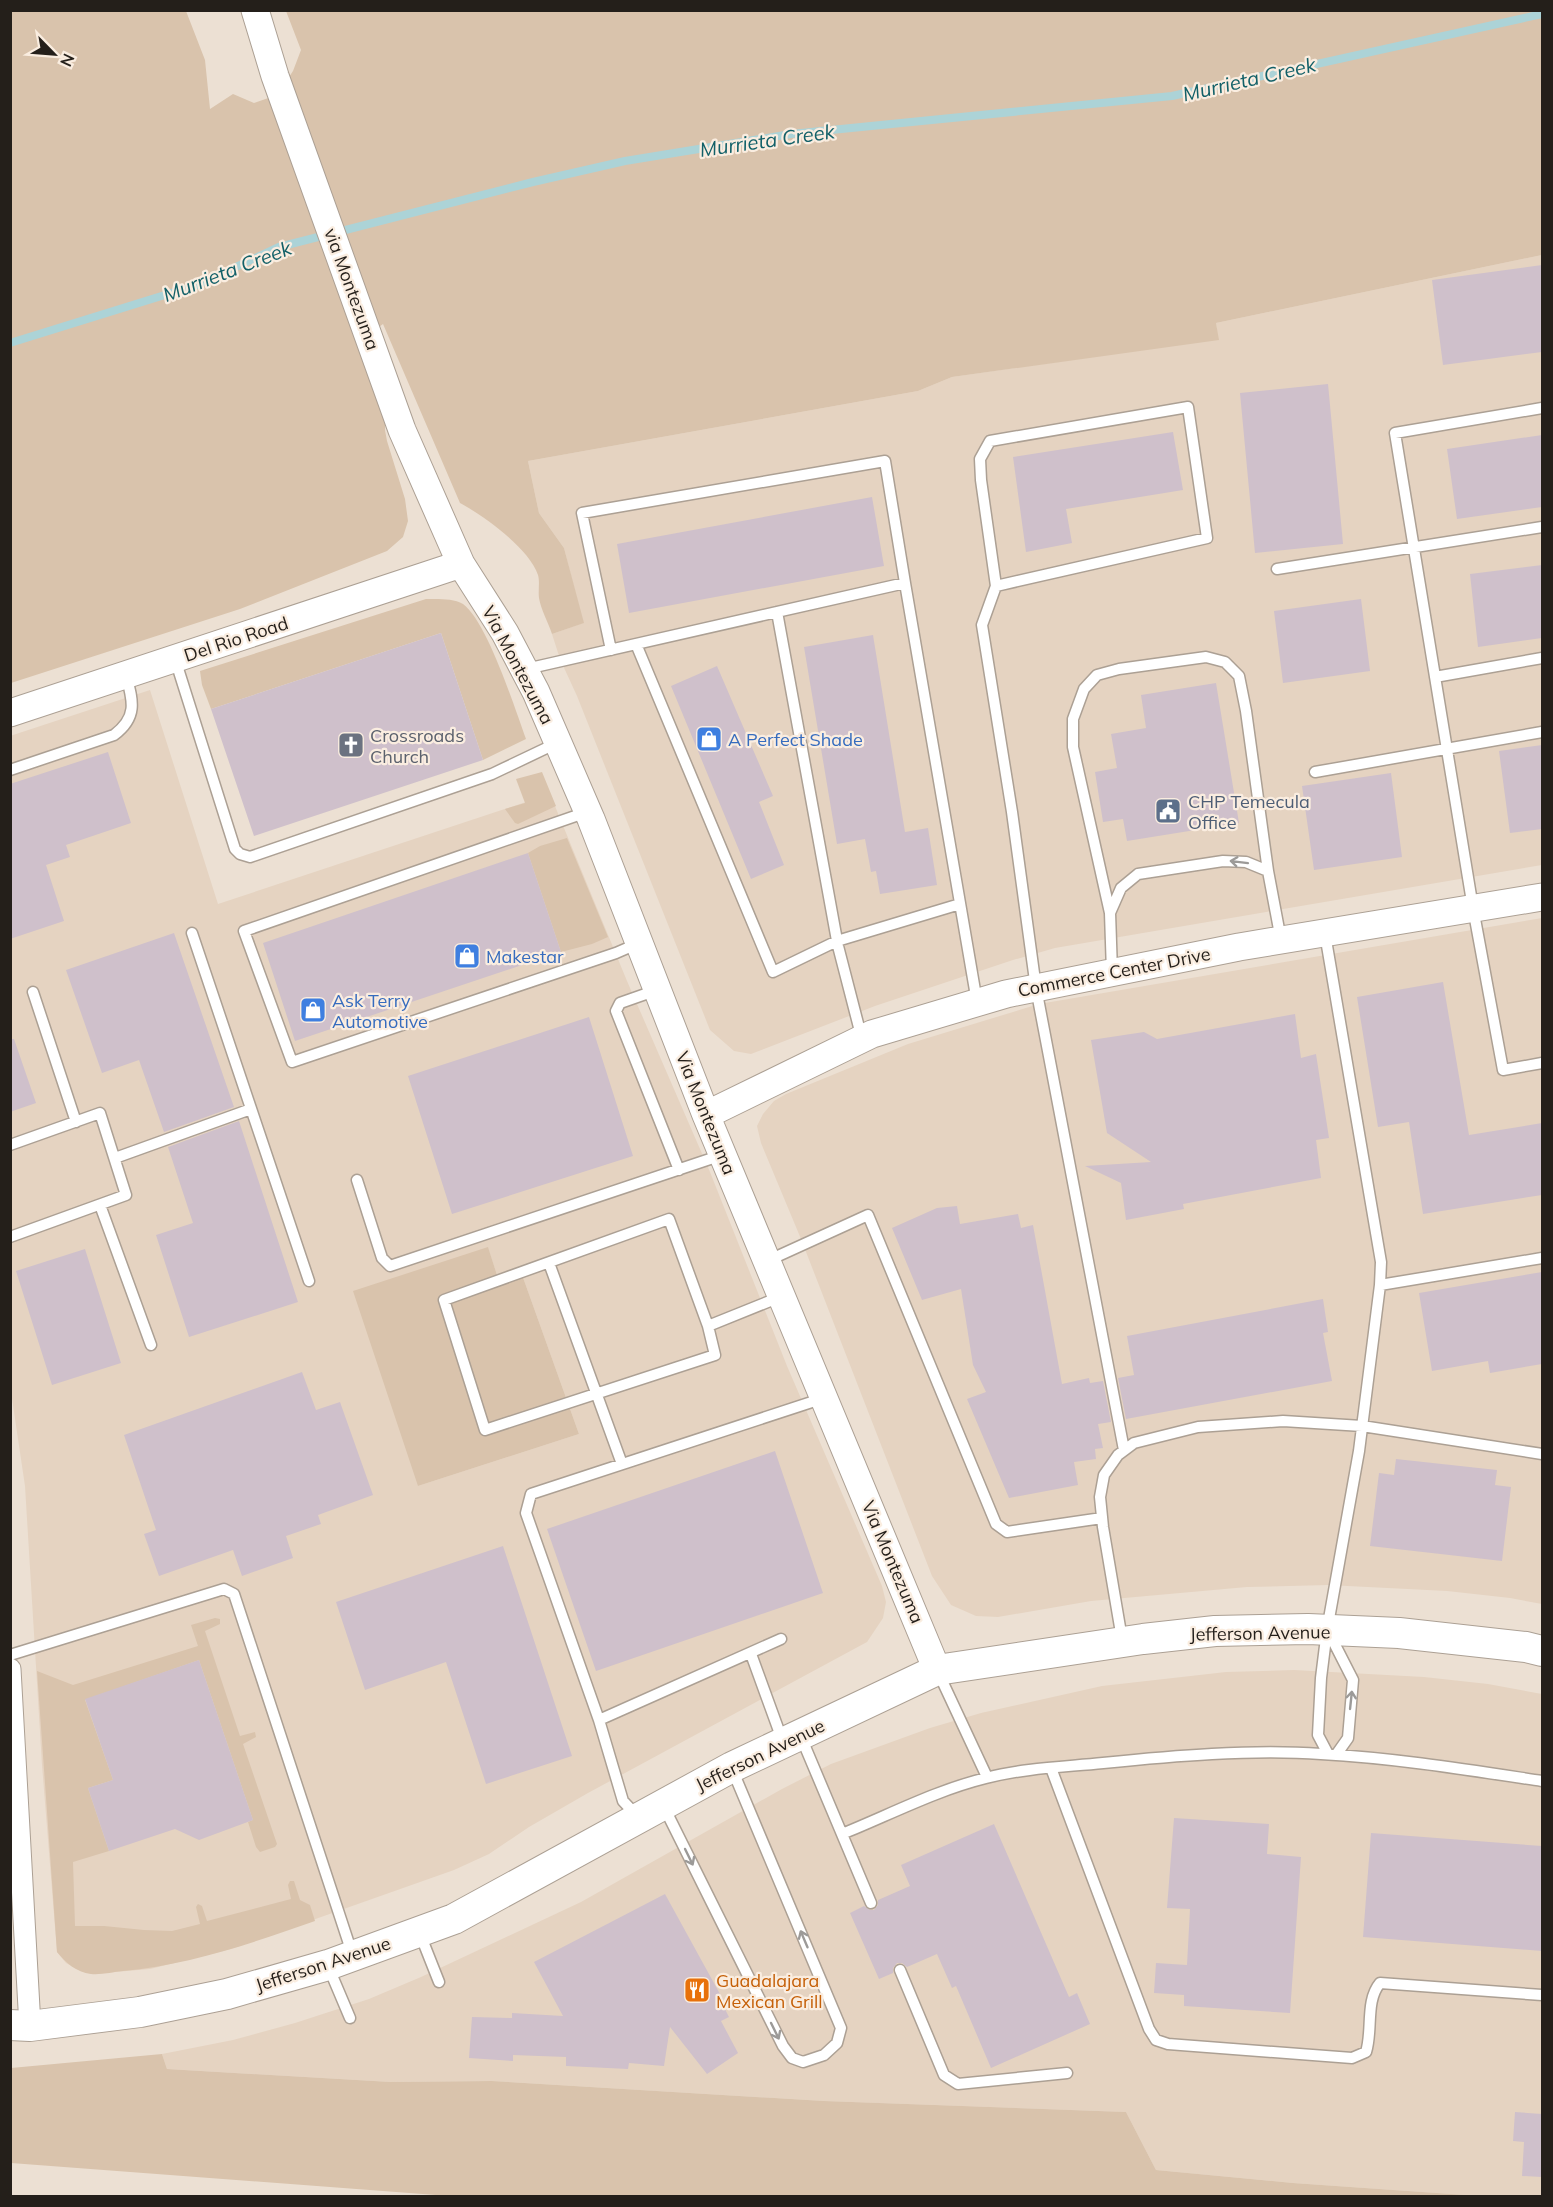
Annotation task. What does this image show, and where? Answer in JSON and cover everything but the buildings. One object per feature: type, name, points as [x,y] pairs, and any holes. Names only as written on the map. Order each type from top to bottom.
[{"type":"main road","name":"Jefferson Avenue","points":[[20,2025],[151,2010],[227,1994],[341,1961],[454,1919],[732,1767],[938,1670],[1122,1642],[1215,1631],[1327,1630],[1399,1633],[1526,1647],[1542,1651]]},
{"type":"street","name":"via Montezuma","points":[[255,10],[275,76],[402,430],[460,564]]},
{"type":"street","name":"Del Rio Road","points":[[10,713],[460,564]]},
{"type":"street","name":"Via Montezuma","points":[[460,564],[505,633],[558,742],[588,812],[706,1115],[938,1670]]},
{"type":"street","name":"Commerce Center Drive","points":[[706,1115],[872,1034],[977,1003],[1036,988],[1239,947],[1542,897]]},
{"type":"street","points":[[10,1669],[20,2025]]},
{"type":"lane","points":[[996,586],[1207,538],[1188,407],[990,441],[980,459],[996,586],[982,625],[1012,812],[1036,988],[1124,1450]]},
{"type":"lane","points":[[1542,408],[1395,433],[1473,908],[1503,1070],[1542,1063]]},
{"type":"lane","points":[[611,650],[582,513],[885,461],[977,1003]]},
{"type":"lane","points":[[1277,569],[1542,527]]},
{"type":"lane","points":[[524,669],[905,583]]},
{"type":"lane","points":[[777,612],[837,941],[862,1039]]},
{"type":"lane","points":[[636,644],[773,972],[837,941],[960,904]]},
{"type":"lane","points":[[1112,973],[1110,913],[1072,747],[1073,719],[1084,689],[1097,675],[1119,669],[1206,657],[1225,662],[1239,676],[1268,871],[1281,940]]},
{"type":"lane","points":[[1435,677],[1542,658]]},
{"type":"lane","points":[[175,659],[235,849],[240,854],[250,857],[492,774],[558,742]]},
{"type":"lane","points":[[10,770],[114,735],[125,727],[133,699],[126,675]]},
{"type":"lane","points":[[1315,772],[1542,732]]},
{"type":"lane","points":[[588,812],[244,931],[292,1062],[616,953],[639,943]]},
{"type":"lane","points":[[1110,913],[1121,888],[1138,874],[1223,861],[1246,862],[1268,871]]},
{"type":"lane","points":[[192,933],[309,1281]]},
{"type":"lane","points":[[1324,933],[1382,1262],[1362,1426],[1321,1678],[1318,1735],[1332,1755]]},
{"type":"lane","points":[[657,989],[620,1003],[616,1011],[679,1170]]},
{"type":"lane","points":[[33,992],[76,1122]]},
{"type":"lane","points":[[114,1158],[251,1109]]},
{"type":"lane","points":[[10,1146],[100,1113],[126,1195],[10,1237]]},
{"type":"lane","points":[[357,1180],[382,1258],[390,1266],[723,1155]]},
{"type":"lane","points":[[100,1205],[151,1345]]},
{"type":"lane","points":[[767,1261],[868,1215],[996,1524],[1007,1532],[1102,1518]]},
{"type":"lane","points":[[669,1219],[708,1326],[715,1355],[485,1430],[444,1300],[669,1219]]},
{"type":"lane","points":[[1380,1286],[1542,1258]]},
{"type":"lane","points":[[549,1263],[622,1464]]},
{"type":"lane","points":[[708,1326],[782,1296]]},
{"type":"lane","points":[[732,1767],[841,2028],[837,2043],[824,2055],[803,2062],[792,2058],[783,2046],[651,1811],[622,1801],[599,1720],[526,1513],[531,1494],[824,1398]]},
{"type":"lane","points":[[1122,1642],[1100,1497],[1104,1475],[1118,1455],[1134,1443],[1198,1427],[1283,1421],[1362,1426],[1542,1454]]},
{"type":"lane","points":[[10,1655],[224,1589],[234,1594],[341,1961],[350,2018]]},
{"type":"lane","points":[[1327,1630],[1353,1680],[1348,1738],[1332,1755]]},
{"type":"lane","points":[[599,1720],[781,1639]]},
{"type":"lane","points":[[751,1654],[842,1834],[871,1903]]},
{"type":"lane","points":[[938,1670],[987,1777]]},
{"type":"lane","points":[[842,1834],[959,1786],[987,1777],[1051,1768],[1221,1754],[1332,1755],[1453,1768],[1542,1781]]},
{"type":"lane","points":[[1051,1768],[1149,2029],[1156,2040],[1168,2044],[1352,2058],[1366,2052],[1369,2042],[1373,1991],[1380,1983],[1542,1995]]},
{"type":"lane","points":[[419,1931],[439,1982]]},
{"type":"lane","points":[[900,1970],[944,2075],[958,2084],[1067,2073]]},
{"type":"shaded area","points":[[10,11],[186,11],[205,60],[210,109],[233,94],[254,103],[277,95],[293,71],[301,50],[286,11],[1542,11],[1542,255],[1216,323],[1219,340],[952,377],[918,391],[528,461],[539,513],[564,548],[584,623],[552,634],[540,603],[539,578],[533,565],[505,534],[460,503],[383,324],[359,342],[385,411],[387,441],[405,499],[408,521],[403,537],[387,551],[240,609],[11,683]]},
{"type":"shaded area","points":[[1542,255],[1542,865],[1055,948],[875,1006],[751,1054],[734,1051],[710,1030],[577,696],[560,659],[552,634],[583,623],[564,548],[539,513],[528,461],[918,391],[952,377],[1218,339],[1216,323]]},
{"type":"shaded area","points":[[426,599],[459,602],[472,613],[491,646],[526,739],[483,760],[441,633],[211,709],[202,685],[200,671]]},
{"type":"shaded area","points":[[150,690],[218,904],[550,794],[627,981],[710,1172],[787,1366],[882,1586],[886,1602],[883,1618],[867,1642],[588,1793],[529,1827],[489,1854],[454,1870],[231,1949],[150,1969],[92,1974],[66,1963],[57,1952],[42,1765],[25,1486],[10,1385],[10,736]],"holes":[[[488,1248],[497,1275],[520,1269],[579,1434],[418,1486]]]},
{"type":"shaded area","points":[[542,772],[556,806],[518,824],[515,823],[505,809],[525,803],[516,779]]},
{"type":"shaded area","points":[[567,838],[608,937],[592,944],[561,952],[528,853],[540,846]]},
{"type":"shaded area","points":[[1542,918],[1542,1604],[1447,1591],[1328,1585],[1247,1587],[1091,1601],[998,1617],[976,1616],[951,1605],[932,1576],[801,1239],[761,1143],[757,1126],[774,1101],[908,1044],[1039,1004]]},
{"type":"shaded area","points":[[488,1247],[497,1275],[520,1269],[579,1434],[418,1486],[353,1291]]},
{"type":"shaded area","points":[[215,1618],[220,1619],[220,1624],[205,1631],[240,1736],[255,1732],[256,1737],[243,1744],[277,1844],[275,1847],[260,1852],[256,1847],[248,1822],[253,1820],[199,1660],[85,1700],[113,1780],[88,1788],[109,1851],[73,1862],[75,1926],[172,1931],[200,1924],[196,1907],[198,1904],[202,1906],[207,1921],[291,1899],[288,1885],[290,1881],[294,1881],[300,1900],[310,1905],[315,1921],[244,1945],[172,1964],[99,1974],[81,1971],[57,1952],[37,1671],[73,1685],[198,1646],[191,1625]]},
{"type":"shaded area","points":[[1294,1670],[1424,1677],[1488,1684],[1542,1694],[1542,2196],[1480,2196],[1293,2183],[1156,2170],[1126,2112],[824,2101],[492,2081],[391,2082],[167,2069],[162,2054],[233,2040],[295,2023],[369,1999],[421,1977],[581,1902],[831,1764],[930,1728],[981,1713],[1102,1686],[1226,1672]]},
{"type":"shaded area","points":[[162,2054],[167,2069],[391,2082],[492,2081],[824,2101],[1126,2112],[1156,2170],[1293,2183],[1480,2196],[449,2196],[11,2163],[11,2068]]},
{"type":"waterway","name":"Murrieta Creek","points":[[10,343],[197,285],[279,247],[533,182],[625,161],[791,134],[1172,96],[1542,14]]},
{"type":"place","name":"A Perfect Shade","points":[[709,739]]},
{"type":"place","name":"Crossroads Church","points":[[351,745]]},
{"type":"place","name":"CHP Temecula Office","points":[[1168,811]]},
{"type":"place","name":"Makestar","points":[[467,956]]},
{"type":"place","name":"Ask Terry Automotive","points":[[313,1010]]},
{"type":"place","name":"Guadalajara Mexican Grill","points":[[697,1990]]}]
